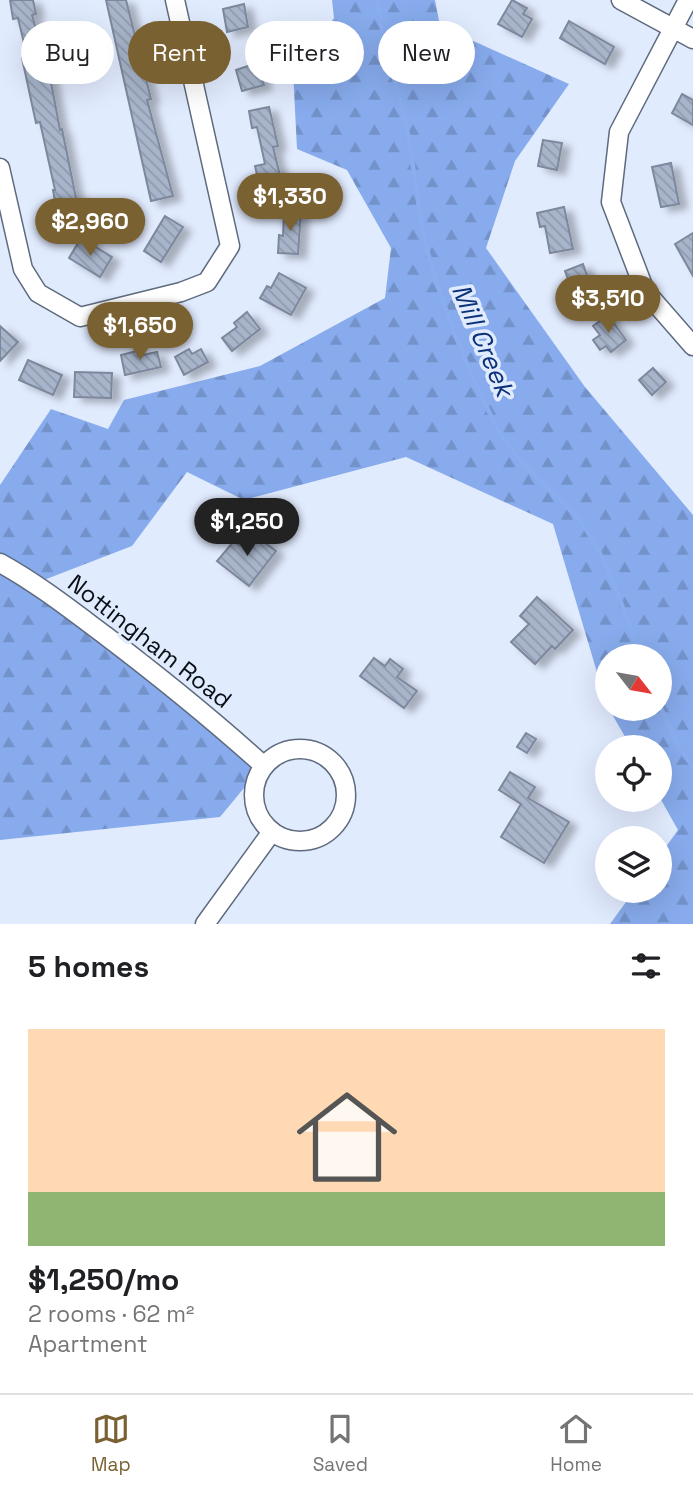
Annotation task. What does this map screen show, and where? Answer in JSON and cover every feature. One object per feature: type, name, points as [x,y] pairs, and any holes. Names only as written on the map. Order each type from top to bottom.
[{"type":"street","points":[[0,168],[23,269],[38,293],[80,317],[181,292],[207,282],[230,246],[175,0]]},
{"type":"street","points":[[621,0],[693,39]]},
{"type":"street","points":[[688,0],[619,132],[611,202],[645,291],[693,346]]},
{"type":"street","name":"Nottingham Road","points":[[0,563],[35,583],[120,647],[217,724],[263,765]]},
{"type":"street","points":[[286,750],[313,750],[334,763],[346,787],[345,810],[330,831],[309,842],[292,842],[271,833],[257,816],[254,785],[263,765],[286,750]]},
{"type":"street","points":[[205,924],[271,833]]},
{"type":"green space","points":[[332,0],[435,0],[439,21],[378,21],[378,84],[475,84],[475,42],[569,84],[515,161],[486,248],[585,387],[693,515],[693,924],[610,924],[625,903],[672,903],[672,838],[678,830],[668,812],[672,812],[672,735],[624,735],[616,721],[672,721],[672,644],[595,644],[595,666],[553,524],[406,457],[244,500],[187,472],[132,546],[36,583],[263,765],[220,817],[0,840],[0,485],[51,409],[108,429],[124,400],[260,366],[385,298],[391,248],[347,170],[297,149],[294,84],[364,84],[364,21],[332,21],[334,18]]},
{"type":"building","points":[[10,0],[33,0],[36,14],[32,15],[34,21],[21,21],[21,31],[18,18],[13,19]]},
{"type":"building","points":[[106,0],[126,0],[131,21],[128,21],[128,84],[147,84],[151,99],[147,100],[173,196],[151,201],[114,36],[114,21],[111,21]]},
{"type":"building","points":[[512,0],[527,8],[523,14],[532,19],[522,37],[498,24]]},
{"type":"building","points":[[244,4],[247,21],[245,28],[231,31],[231,21],[225,21],[223,9]]},
{"type":"building","points":[[569,21],[614,47],[605,64],[560,38]]},
{"type":"building","points":[[245,67],[245,84],[264,85],[242,91],[236,70]]},
{"type":"building","points":[[28,84],[51,84],[78,208],[57,212],[55,190],[40,122],[36,123]]},
{"type":"building","points":[[682,94],[693,100],[693,125],[672,113]]},
{"type":"building","points":[[269,107],[278,146],[273,147],[286,200],[264,205],[255,166],[265,164],[257,127],[252,128],[249,111]]},
{"type":"building","points":[[543,140],[562,143],[557,170],[538,166]]},
{"type":"building","points":[[671,163],[679,204],[661,207],[652,167]]},
{"type":"building","points":[[564,207],[573,249],[550,253],[545,226],[540,227],[537,213]]},
{"type":"building","points":[[284,211],[301,212],[298,254],[278,253],[279,235],[283,236]]},
{"type":"building","points":[[165,216],[183,227],[161,262],[144,251]]},
{"type":"building","points":[[693,233],[693,276],[675,244]]},
{"type":"building","points":[[81,238],[112,257],[100,277],[69,258]]},
{"type":"building","points":[[583,264],[593,292],[575,298],[565,271]]},
{"type":"building","points":[[279,273],[306,288],[291,315],[260,298],[267,286],[271,288]]},
{"type":"building","points":[[247,312],[260,329],[232,351],[222,338],[237,327],[234,323]]},
{"type":"building","points":[[608,315],[626,340],[611,352],[606,346],[600,350],[593,340],[600,335],[593,326]]},
{"type":"building","points":[[0,326],[18,342],[0,361]]},
{"type":"building","points":[[189,349],[192,354],[201,349],[208,362],[184,375],[175,357]]},
{"type":"building","points":[[137,351],[138,356],[157,352],[161,367],[125,375],[121,355]]},
{"type":"building","points":[[28,360],[62,375],[53,395],[19,380]]},
{"type":"building","points":[[653,368],[666,382],[652,395],[639,380]]},
{"type":"building","points":[[75,372],[112,373],[111,398],[74,397]]},
{"type":"building","points":[[249,531],[276,551],[249,586],[217,561],[234,541],[239,545]]},
{"type":"building","points":[[537,597],[573,630],[555,649],[552,646],[535,664],[511,642],[529,624],[520,616]]},
{"type":"building","points":[[374,658],[385,666],[390,659],[403,669],[397,677],[417,691],[404,708],[360,676]]},
{"type":"building","points":[[526,733],[536,739],[527,753],[517,747]]},
{"type":"building","points":[[510,772],[535,787],[528,798],[569,822],[544,863],[501,837],[521,804],[499,790]]},
{"type":"waterway","name":"Mill Creek","points":[[377,0],[385,47],[406,124],[427,249],[457,339],[496,426],[512,451],[573,513],[594,543],[613,581],[636,644]]},
{"type":"waterway","name":"Mill Creek","points":[[667,721],[678,747],[693,767]]}]
